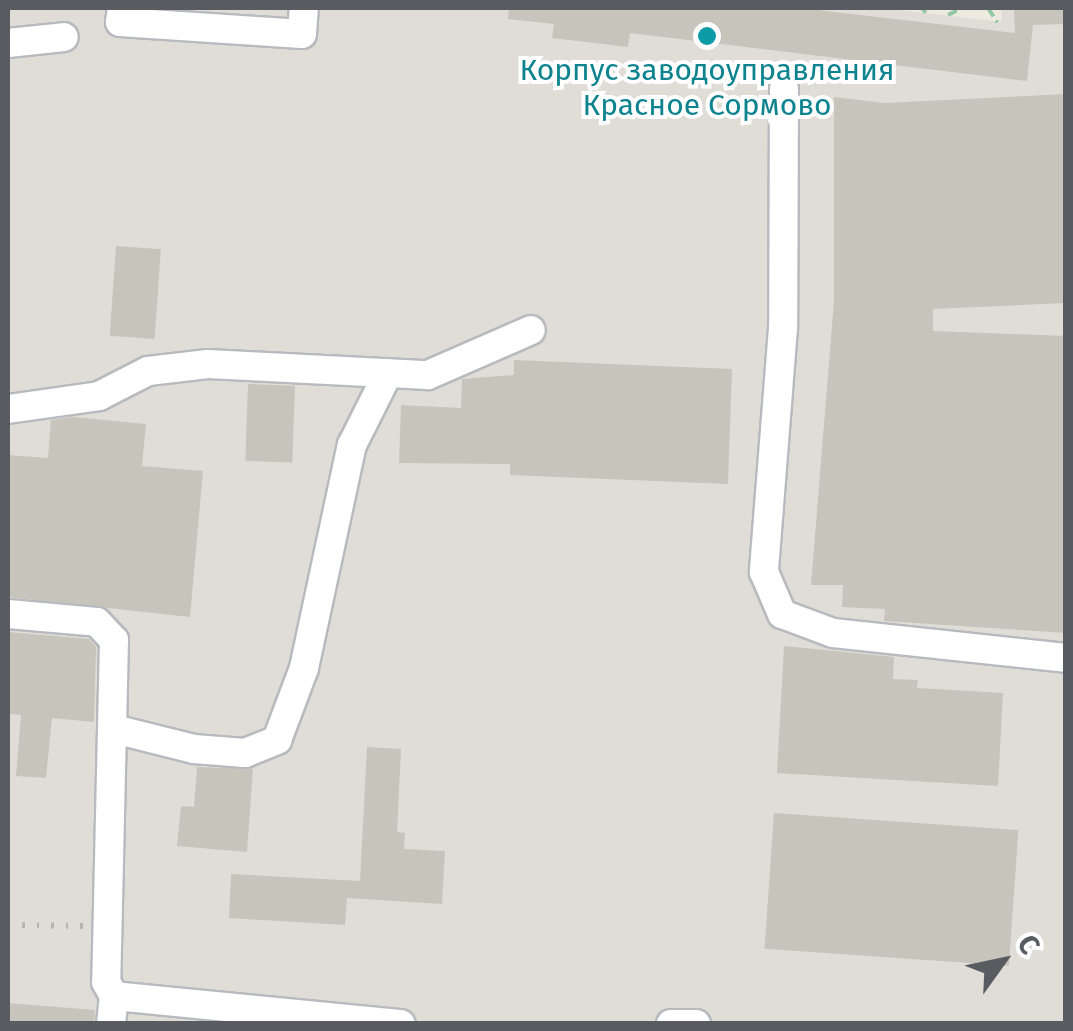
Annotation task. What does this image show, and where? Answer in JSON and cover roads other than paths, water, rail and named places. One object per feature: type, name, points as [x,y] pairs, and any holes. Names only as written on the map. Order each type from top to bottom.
[{"type":"lane","points":[[122,8],[120,22],[302,34],[304,8]]},
{"type":"lane","points":[[8,42],[64,38]]},
{"type":"lane","points":[[784,90],[784,328],[764,572],[782,614],[833,632],[1066,658]]},
{"type":"lane","points":[[8,409],[98,396],[148,370],[208,364],[428,375],[531,330]]},
{"type":"lane","points":[[114,729],[194,749],[245,754],[277,740],[304,668],[352,444],[388,373]]},
{"type":"lane","points":[[8,614],[97,622],[114,640],[106,982],[113,1010],[402,1024]]},
{"type":"lane","points":[[670,1024],[696,1024]]},
{"type":"railway","points":[[8,925],[87,926]]},
{"type":"place","name":"Корпус заводоуправления Красное Сормово","points":[[707,36]]}]
